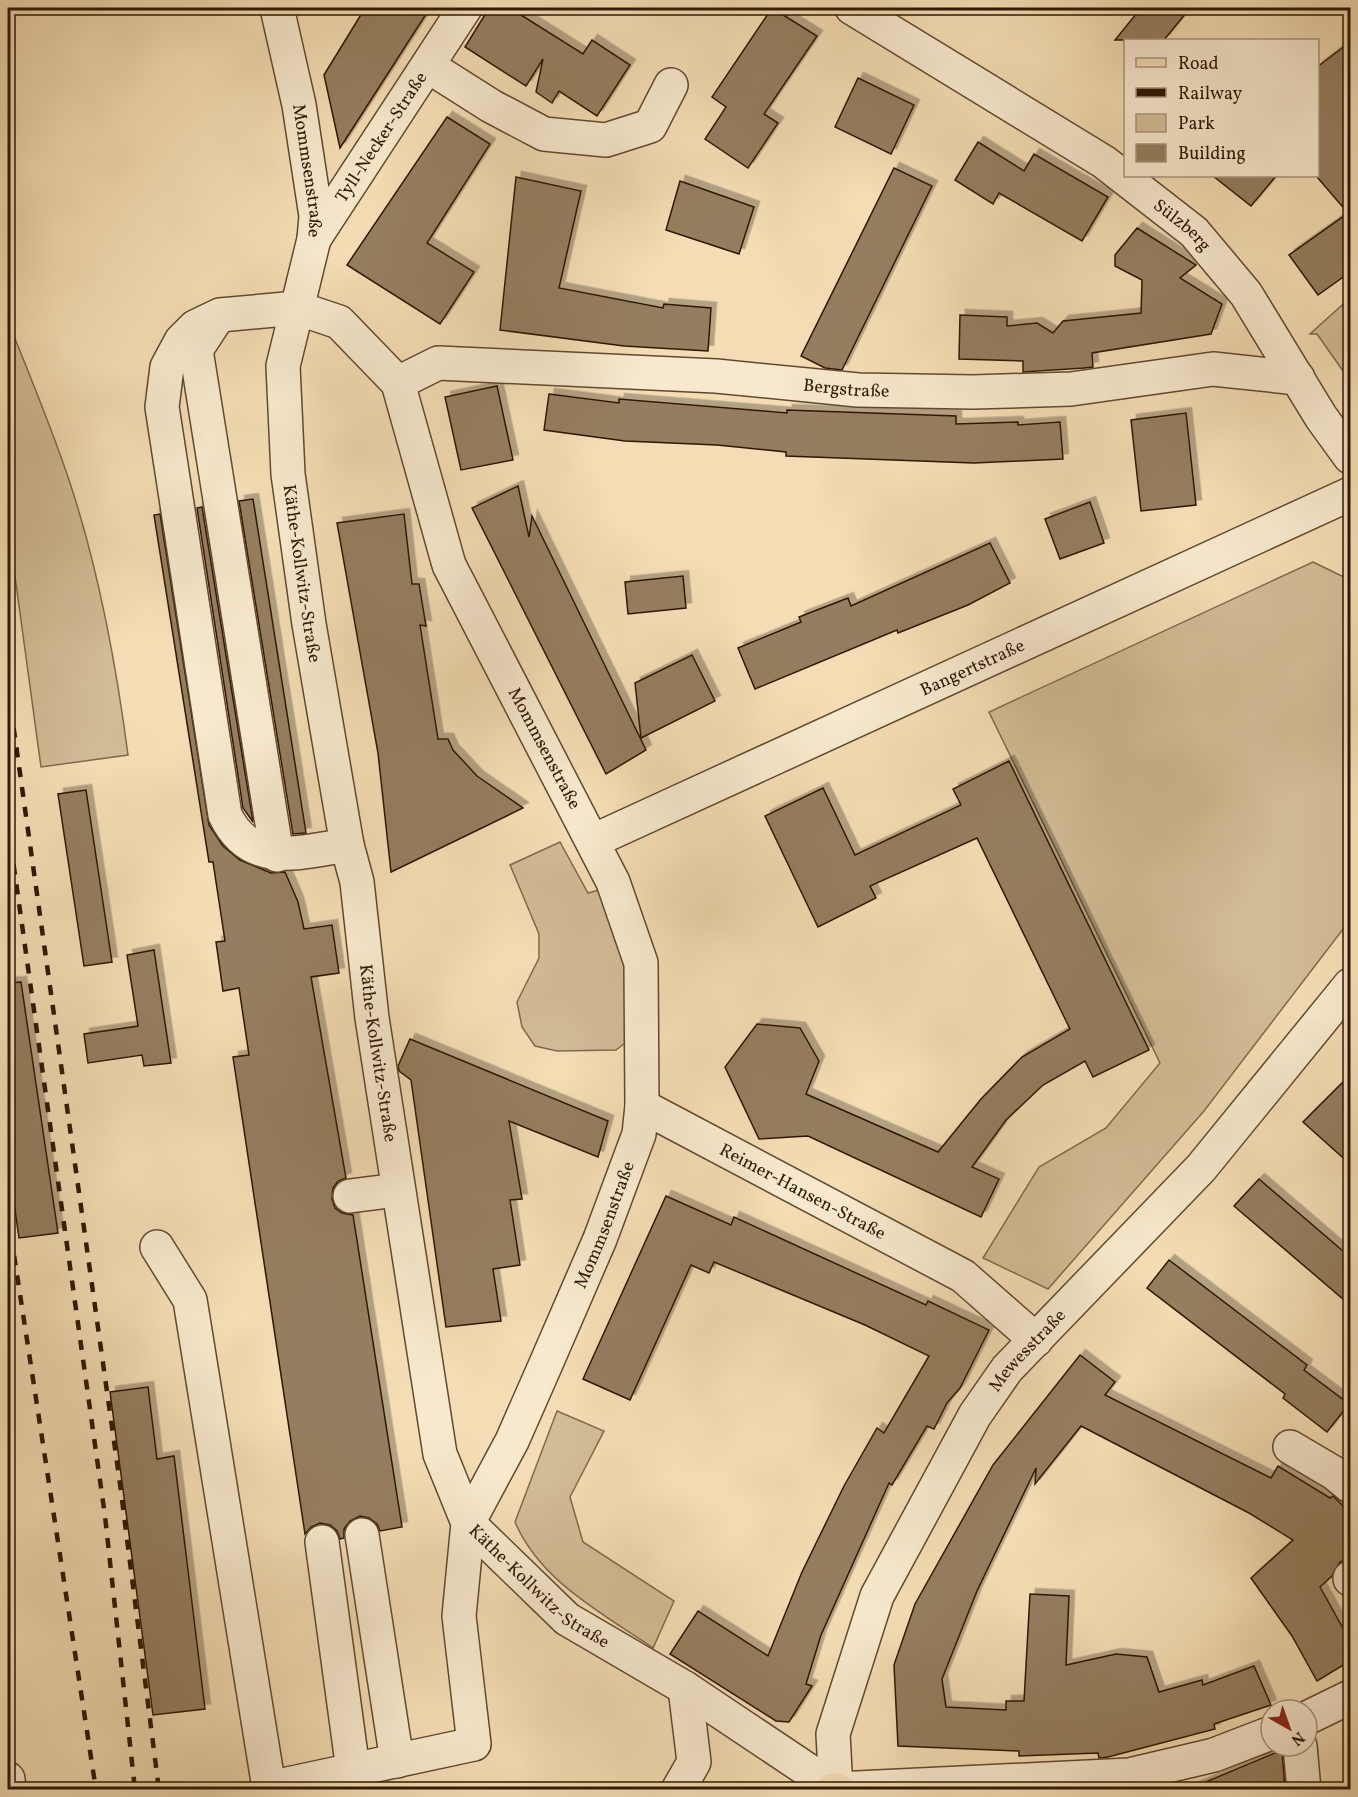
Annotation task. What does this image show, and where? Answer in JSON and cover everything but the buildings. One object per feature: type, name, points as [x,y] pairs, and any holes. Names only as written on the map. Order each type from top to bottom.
[{"type":"street","name":"Mommsenstraße","points":[[277,8],[301,116],[316,216],[314,239],[297,308],[339,322],[398,383],[449,564],[613,882],[641,963],[642,1106],[639,1134],[600,1239],[512,1441],[468,1523]]},
{"type":"street","name":"Tyll-Necker-Straße","points":[[314,239],[465,8]]},
{"type":"street","name":"Sülzberg","points":[[852,8],[1104,162],[1194,232],[1246,294],[1321,417],[1350,457]]},
{"type":"street","name":"Tyll-Necker-Straße","points":[[428,66],[491,106],[544,134],[606,140],[650,126],[671,85]]},
{"type":"street","points":[[297,308],[220,315],[195,327],[181,341],[167,367],[162,407],[225,815],[232,829],[247,842],[277,855],[347,845]]},
{"type":"street","name":"Käthe-Kollwitz-Straße","points":[[297,308],[283,366],[288,474],[309,624],[347,845],[357,882],[372,1018],[397,1190],[440,1454],[468,1523],[567,1619],[685,1688],[835,1789]]},
{"type":"street","points":[[220,315],[207,329],[196,350],[277,855]]},
{"type":"street","name":"Bergstraße","points":[[398,383],[438,363],[716,376],[858,390],[950,392],[1071,389],[1214,369],[1298,378]]},
{"type":"street","name":"Bangertstraße","points":[[593,841],[1350,494]]},
{"type":"street","name":"Mewesstraße","points":[[835,1789],[833,1734],[877,1596],[975,1415],[1007,1369],[1201,1168],[1350,985]]},
{"type":"street","name":"Reimer-Hansen-Straße","points":[[642,1106],[963,1275],[1036,1340]]},
{"type":"street","points":[[350,1196],[397,1190]]},
{"type":"street","points":[[157,1247],[190,1300],[269,1788],[474,1744],[459,1616],[468,1523]]},
{"type":"street","points":[[1290,1447],[1345,1471]]},
{"type":"street","points":[[362,1535],[397,1761]]},
{"type":"street","points":[[322,1542],[353,1770]]},
{"type":"street","points":[[678,1790],[694,1762],[685,1688]]},
{"type":"street","points":[[1319,1712],[1350,1697]]},
{"type":"street","points":[[835,1789],[892,1784],[1129,1782],[1214,1755],[1259,1738]]},
{"type":"street","points":[[1301,1758],[1304,1790]]},
{"type":"street","points":[[8,1779],[9,1790]]},
{"type":"green space","points":[[1350,298],[1350,381],[1317,334],[1310,334]]},
{"type":"green space","points":[[8,321],[63,462],[90,550],[112,652],[128,755],[41,767],[8,525]]},
{"type":"green space","points":[[1313,562],[1350,580],[1350,920],[1204,1111],[1048,1289],[983,1258],[1039,1167],[1106,1128],[1160,1063],[989,712]]},
{"type":"green space","points":[[560,842],[588,893],[603,889],[626,967],[629,1040],[616,1050],[557,1051],[535,1046],[522,1027],[517,1002],[539,958],[539,934],[510,865]]},
{"type":"green space","points":[[557,1411],[604,1431],[570,1497],[583,1542],[674,1601],[653,1648],[556,1579],[526,1543],[515,1522]]},
{"type":"railway","points":[[8,688],[120,1484],[159,1790]]},
{"type":"railway","points":[[8,825],[105,1516],[135,1790]]},
{"type":"railway","points":[[8,1216],[96,1790]]}]
